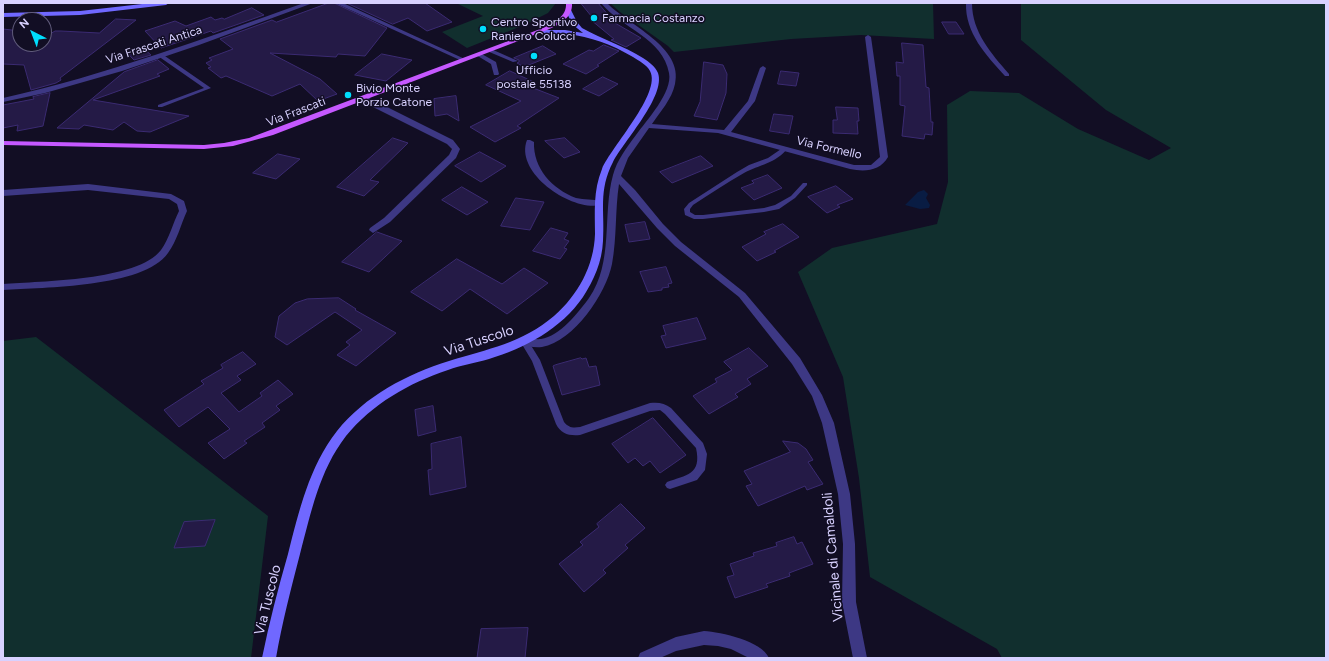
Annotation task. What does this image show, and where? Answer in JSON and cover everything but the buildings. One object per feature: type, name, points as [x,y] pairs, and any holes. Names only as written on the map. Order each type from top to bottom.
[{"type":"main road","points":[[569,3],[569,11]]},
{"type":"main road","name":"Via Frascati","points":[[3,143],[101,146],[220,146],[236,144],[267,135],[538,32],[559,22],[569,11]]},
{"type":"street","points":[[3,15],[80,13],[125,9],[166,3]]},
{"type":"street","name":"Via Frascati Antica","points":[[3,100],[77,81],[160,55],[310,3]]},
{"type":"street","points":[[338,3],[464,60]]},
{"type":"street","points":[[524,341],[536,344],[544,343],[558,337],[585,310],[600,289],[609,260],[613,204],[617,177],[626,155],[671,90],[674,78],[671,66],[664,52],[657,45],[622,21],[610,11],[604,3]]},
{"type":"street","points":[[969,3],[968,14],[972,27],[984,46],[1007,74]]},
{"type":"street","points":[[569,11],[574,23],[594,37]]},
{"type":"street","points":[[538,32],[565,32],[594,37]]},
{"type":"street","name":"Via Tuscolo","points":[[269,658],[280,606],[312,484],[324,458],[338,438],[361,412],[396,387],[445,367],[499,352],[540,332],[560,317],[575,302],[588,281],[594,266],[598,246],[598,203],[600,187],[608,164],[616,148],[642,112],[653,90],[655,78],[650,67],[638,57],[620,47],[594,37]]},
{"type":"street","name":"Via Formello","points":[[646,126],[702,129],[726,133],[854,168],[872,167],[881,162],[883,154],[868,37]]},
{"type":"street","points":[[489,50],[515,61]]},
{"type":"street","points":[[478,54],[494,64],[496,74]]},
{"type":"street","points":[[726,133],[748,105],[755,91],[763,68]]},
{"type":"street","points":[[362,98],[450,142],[456,149],[453,156],[387,220],[373,230]]},
{"type":"street","points":[[530,142],[530,153],[533,165],[553,186],[569,198],[579,201],[598,203]]},
{"type":"street","name":"Vicinale di Camaldoli","points":[[617,177],[678,244],[742,295],[796,361],[817,395],[828,421],[844,494],[849,544],[849,602],[860,658]]},
{"type":"street","points":[[3,193],[88,187],[171,197],[181,203],[183,210],[165,251],[156,260],[139,270],[103,279],[3,287]]},
{"type":"street","points":[[645,658],[678,643],[692,639],[709,637],[724,640],[737,645],[762,658]]},
{"type":"lane","points":[[160,55],[208,88],[160,106]]},
{"type":"lane","points":[[784,149],[776,158],[756,164],[741,171],[691,204],[687,208],[687,213],[694,217],[703,217],[770,209],[787,202],[805,184]]},
{"type":"lane","points":[[524,341],[536,360],[560,424],[564,429],[570,432],[580,431],[650,407],[658,405],[664,407],[700,446],[702,454],[700,470],[694,477],[670,485]]},
{"type":"green space","name":"Centro Sportivo Raniero Colucci","points":[[456,3],[556,3],[548,13],[524,25],[467,48],[442,32],[483,16]]},
{"type":"green space","points":[[610,3],[933,3],[934,39],[861,35],[791,39],[674,52]]},
{"type":"green space","points":[[1021,3],[1326,3],[1326,658],[1002,658],[997,649],[870,577],[859,478],[843,377],[798,272],[832,248],[937,224],[948,182],[947,105],[970,91],[1019,93],[1078,129],[1149,160],[1171,148],[1106,110],[1021,40]]},
{"type":"green space","points":[[36,337],[268,516],[251,658],[3,658],[3,341]]},
{"type":"water","points":[[924,190],[928,194],[926,198],[930,205],[929,208],[920,209],[905,205],[918,192]]},
{"type":"place","name":"Farmacia Costanzo","points":[[594,18]]},
{"type":"place","name":"Centro Sportivo Raniero Colucci","points":[[483,29]]},
{"type":"place","name":"Ufficio postale 55138","points":[[534,56]]},
{"type":"place","name":"Bivio Monte Porzio Catone","points":[[348,95]]}]
